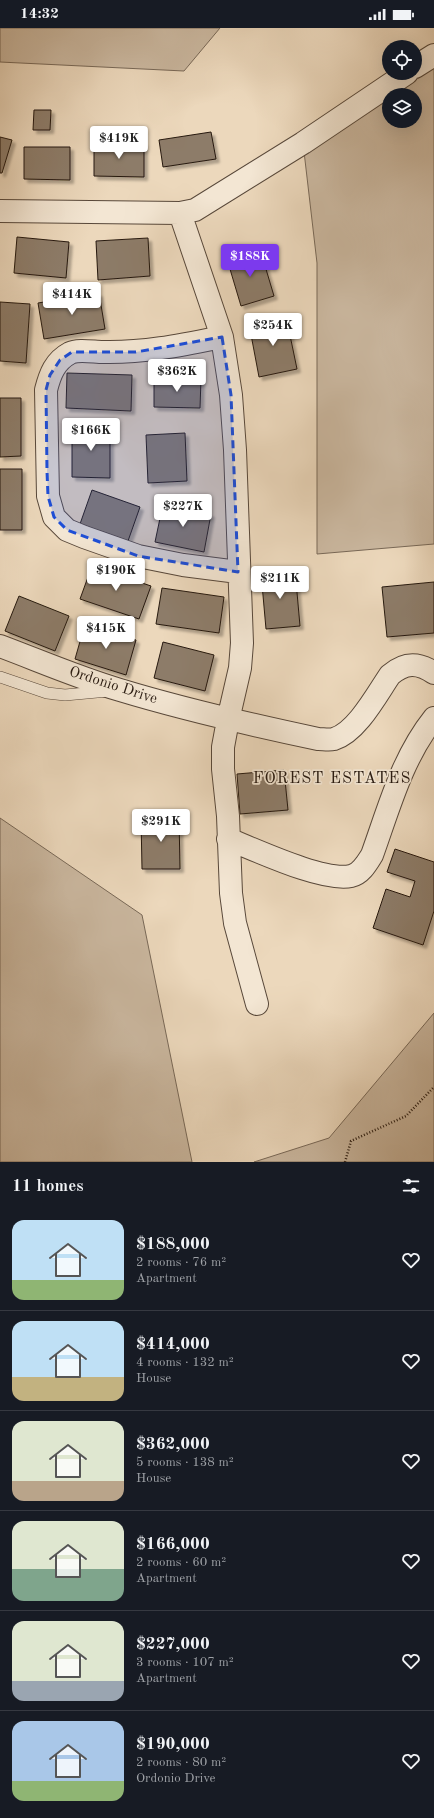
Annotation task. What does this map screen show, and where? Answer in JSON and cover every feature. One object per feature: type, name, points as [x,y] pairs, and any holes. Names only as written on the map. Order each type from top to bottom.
[{"type":"street","points":[[422,63],[434,55]]},
{"type":"street","points":[[0,211],[180,213],[196,210],[303,143],[397,80]]},
{"type":"street","points":[[180,213],[222,337],[231,395],[235,450],[238,572],[242,643],[240,668],[223,747],[223,770],[226,793],[230,893],[234,916],[257,1004]]},
{"type":"street","points":[[222,337],[164,349],[136,352],[72,352],[60,360],[50,375],[46,390],[48,496],[54,517],[67,530],[84,538],[138,556],[183,565],[238,572]]},
{"type":"street","name":"Ordonio Drive","points":[[0,646],[119,690],[228,720],[318,739],[333,739],[346,733],[357,722],[390,675],[397,668],[406,664],[415,664],[426,667],[434,673]]},
{"type":"street","points":[[228,839],[313,872],[337,877],[352,876],[364,868],[372,855],[406,762],[422,734],[434,718]]},
{"type":"lane","points":[[0,677],[47,693],[65,695],[119,690]]},
{"type":"path","points":[[345,1162],[352,1141],[406,1116],[434,1087]]},
{"type":"highlighted area","points":[[222,337],[231,395],[238,572],[138,556],[67,530],[54,517],[48,496],[46,390],[50,375],[60,360],[72,352],[136,352]]},
{"type":"shaded area","points":[[0,28],[220,28],[184,71],[0,62]]},
{"type":"shaded area","points":[[434,55],[434,544],[317,554],[317,263],[303,143],[382,90],[382,128],[422,128],[422,88],[385,88],[397,80],[422,80],[422,63]]},
{"type":"shaded area","points":[[0,818],[142,915],[192,1162],[0,1162]]},
{"type":"shaded area","points":[[434,1013],[434,1162],[254,1162],[329,1138]]},
{"type":"building","points":[[34,110],[51,110],[50,130],[33,130]]},
{"type":"building","points":[[211,132],[216,159],[163,167],[159,140]]},
{"type":"building","points":[[0,137],[12,140],[2,173],[0,173]]},
{"type":"building","points":[[94,142],[144,143],[144,177],[94,176]]},
{"type":"building","points":[[24,147],[70,147],[70,180],[24,179]]},
{"type":"building","points":[[17,237],[69,242],[66,278],[14,273]]},
{"type":"building","points":[[148,238],[150,276],[98,280],[96,241]]},
{"type":"building","points":[[260,249],[274,296],[241,306],[227,259]]},
{"type":"building","points":[[99,293],[105,329],[44,339],[38,303]]},
{"type":"building","points":[[0,302],[30,304],[26,363],[0,361]]},
{"type":"building","points":[[286,316],[297,369],[259,377],[249,324]]},
{"type":"building","points":[[67,373],[132,375],[131,411],[66,408]]},
{"type":"building","points":[[154,378],[201,379],[200,408],[154,407]]},
{"type":"building","points":[[0,398],[21,398],[21,456],[0,457]]},
{"type":"building","points":[[72,427],[110,427],[110,478],[72,477]]},
{"type":"building","points":[[185,433],[187,481],[148,483],[146,435]]},
{"type":"building","points":[[0,469],[22,469],[22,530],[0,530]]},
{"type":"building","points":[[92,490],[140,507],[128,541],[80,524]]},
{"type":"building","points":[[163,504],[211,514],[204,552],[155,542]]},
{"type":"building","points":[[92,566],[151,586],[139,619],[80,599]]},
{"type":"building","points":[[295,570],[300,626],[266,629],[261,573]]},
{"type":"building","points":[[434,582],[434,633],[387,637],[382,587]]},
{"type":"building","points":[[162,588],[224,597],[219,633],[156,624]]},
{"type":"building","points":[[19,596],[69,616],[55,651],[5,631]]},
{"type":"building","points":[[85,624],[136,640],[126,675],[75,659]]},
{"type":"building","points":[[163,642],[214,655],[205,691],[154,678]]},
{"type":"building","points":[[284,770],[288,810],[240,814],[237,774]]},
{"type":"building","points":[[179,817],[180,869],[142,869],[141,818]]},
{"type":"building","points":[[395,849],[434,862],[434,911],[423,945],[373,928],[386,889],[410,897],[415,881],[387,872]]},
{"type":"district","name":"FOREST ESTATES","points":[[332,779]]}]
